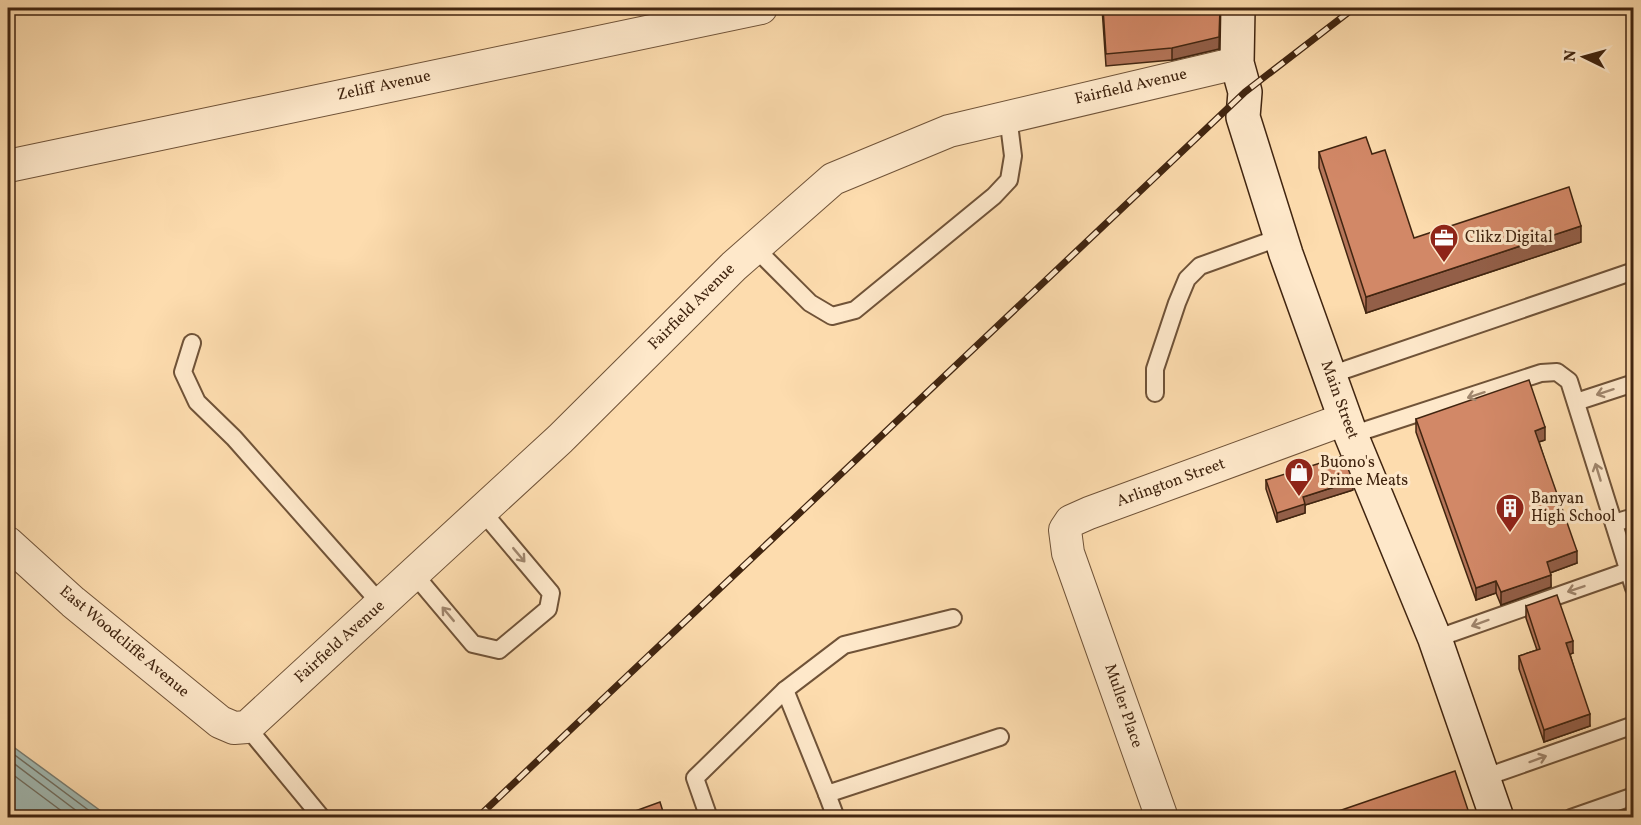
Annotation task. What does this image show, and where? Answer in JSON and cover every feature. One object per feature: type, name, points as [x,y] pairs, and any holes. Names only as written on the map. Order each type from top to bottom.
[{"type":"main road","name":"Main Street","points":[[1238,8],[1237,63],[1245,92],[1243,117],[1281,237],[1348,427],[1435,639],[1497,818]]},
{"type":"street","name":"Zeliff Avenue","points":[[8,166],[760,8]]},
{"type":"street","name":"Fairfield Avenue","points":[[247,727],[560,439],[754,247],[833,179],[949,131],[1237,63]]},
{"type":"street","name":"Arlington Street","points":[[1083,594],[1068,552],[1065,530],[1071,521],[1348,427]]},
{"type":"street","name":"East Woodcliffe Avenue","points":[[8,543],[73,602],[220,722],[234,728],[247,727]]},
{"type":"street","name":"Muller Place","points":[[1083,594],[1162,818]]},
{"type":"lane","points":[[754,247],[810,303],[832,316],[855,310],[994,196],[1009,180],[1013,156],[1008,116]]},
{"type":"lane","points":[[1155,393],[1155,369],[1187,279],[1200,267],[1281,237]]},
{"type":"lane","points":[[1330,375],[1634,272]]},
{"type":"lane","points":[[192,343],[183,372],[197,402],[234,438],[381,604]]},
{"type":"lane","points":[[1348,427],[1541,373],[1557,372],[1569,381],[1634,588]]},
{"type":"lane","points":[[1576,402],[1634,383]]},
{"type":"lane","points":[[414,574],[474,644],[500,650],[548,609],[551,593],[482,510]]},
{"type":"lane","points":[[1614,523],[1634,517]]},
{"type":"lane","points":[[1435,639],[1628,571]]},
{"type":"lane","points":[[709,818],[695,778],[785,690],[844,645],[953,618]]},
{"type":"lane","points":[[785,690],[836,818]]},
{"type":"lane","points":[[1483,778],[1634,725]]},
{"type":"lane","points":[[247,727],[322,818]]},
{"type":"lane","points":[[827,794],[1000,737]]},
{"type":"lane","points":[[1571,818],[1634,796]]},
{"type":"water","points":[[8,743],[109,817],[8,817]]},
{"type":"building","points":[[1103,8],[1220,8],[1219,37],[1172,48],[1106,54]]},
{"type":"building","points":[[1366,137],[1372,154],[1385,150],[1414,238],[1569,187],[1581,226],[1366,297],[1319,152]]},
{"type":"building","points":[[1529,380],[1545,427],[1535,431],[1577,551],[1547,562],[1551,575],[1501,592],[1496,581],[1476,588],[1416,419]]},
{"type":"building","name":"Buono's Prime Meats","points":[[1343,456],[1353,481],[1303,497],[1305,504],[1277,513],[1266,480]]},
{"type":"building","points":[[1557,595],[1573,641],[1566,643],[1590,714],[1544,730],[1519,656],[1540,649],[1526,606]]},
{"type":"building","points":[[1455,771],[1469,813],[1455,818],[1332,818],[1330,814]]},
{"type":"building","points":[[660,802],[665,818],[616,818]]},
{"type":"building","points":[[1606,814],[1608,818],[1595,818]]},
{"type":"railway","points":[[477,818],[1245,92],[1354,8]]},
{"type":"place","name":"Clikz Digital","points":[[1444,264]]},
{"type":"place","name":"Buono's Prime Meats","points":[[1299,498]]},
{"type":"place","name":"Banyan High School","points":[[1510,534]]}]
